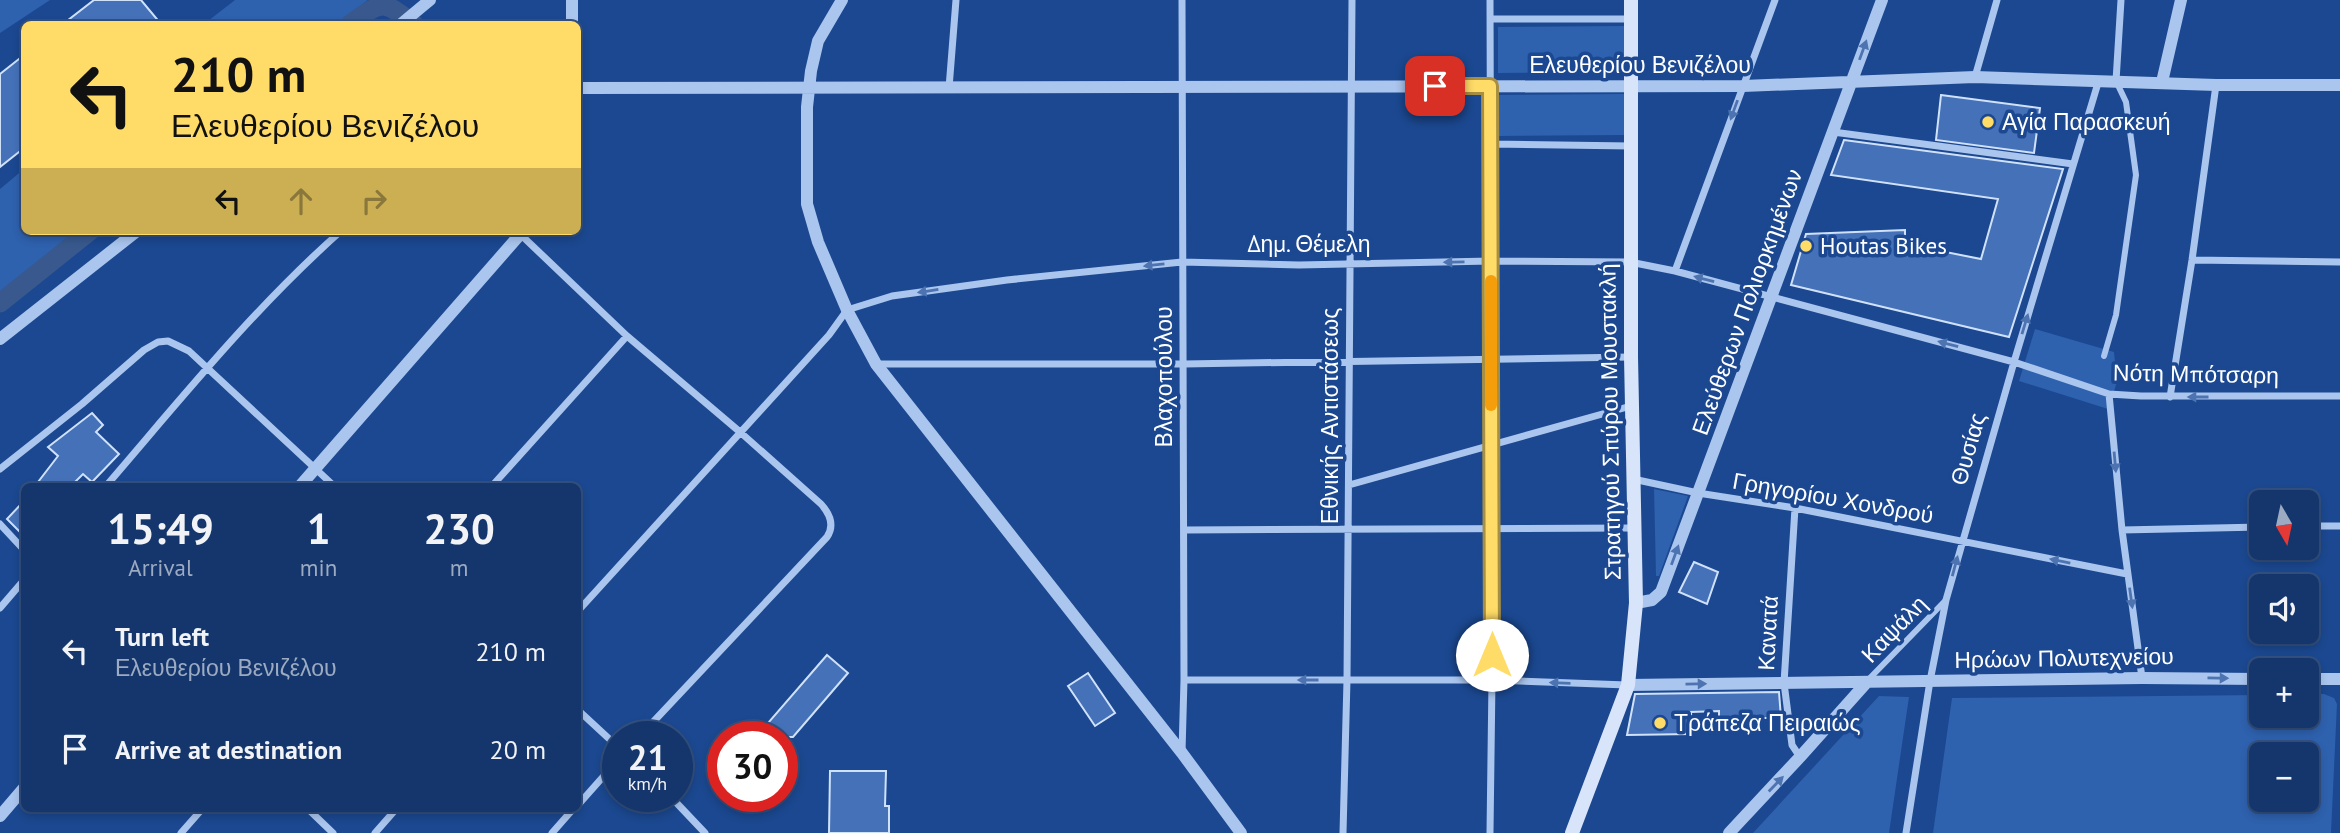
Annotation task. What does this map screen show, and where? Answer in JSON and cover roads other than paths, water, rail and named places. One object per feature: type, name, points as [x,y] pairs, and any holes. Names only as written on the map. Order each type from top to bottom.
[{"type":"main road","name":"Στρατηγού Σπύρου Μουστακλή","points":[[1572,833],[1628,685],[1636,603],[1630,262],[1631,0]]},
{"type":"street","points":[[405,21],[430,0]]},
{"type":"street","points":[[572,0],[572,21]]},
{"type":"street","points":[[842,0],[818,41],[808,88],[807,204],[815,234],[847,310],[876,365],[1182,753],[1241,833]]},
{"type":"street","points":[[949,88],[956,0]]},
{"type":"street","name":"Βλαχοπούλου","points":[[1182,0],[1182,753]]},
{"type":"street","name":"Εθνικής Αντιστάσεως","points":[[1343,833],[1347,681],[1352,0]]},
{"type":"street","points":[[1490,0],[1490,833]]},
{"type":"street","points":[[1675,271],[1774,0]]},
{"type":"street","name":"Ελεύθερων Πολιορκημένων","points":[[1636,603],[1652,600],[1661,592],[1882,0]]},
{"type":"street","points":[[1975,77],[1997,0]]},
{"type":"street","points":[[2104,356],[2116,316],[2136,176],[2126,102],[2116,81],[2121,0]]},
{"type":"street","points":[[2162,82],[2181,0]]},
{"type":"street","points":[[1490,19],[1630,19]]},
{"type":"street","name":"Ελευθερίου Βενιζέλου","points":[[581,88],[1743,86],[1975,77],[2098,83],[2116,81],[2216,85],[2340,85]]},
{"type":"street","name":"Θυσίας","points":[[1906,833],[1930,681],[1961,541],[2098,83]]},
{"type":"street","points":[[2170,397],[2216,85]]},
{"type":"street","points":[[1833,132],[2073,164]]},
{"type":"street","points":[[1491,144],[1630,145]]},
{"type":"street","points":[[0,339],[132,235]]},
{"type":"street","points":[[109,483],[207,369],[298,271],[337,235]]},
{"type":"street","points":[[303,483],[517,235]]},
{"type":"street","points":[[523,235],[627,336],[825,509],[830,519],[832,529],[822,542],[654,721]]},
{"type":"street","points":[[2192,260],[2340,262]]},
{"type":"street","name":"Δημ. Θέμελη","points":[[847,310],[891,296],[975,284],[1182,262],[1630,262],[1675,271],[1770,297]]},
{"type":"street","name":"Νότη Μπότσαρη","points":[[1770,297],[2014,362],[2109,394],[2170,397],[2340,396]]},
{"type":"street","points":[[581,608],[829,335],[847,310]]},
{"type":"street","points":[[495,483],[627,336]]},
{"type":"street","points":[[0,469],[82,404],[132,359],[158,342],[168,341],[183,346],[331,483]]},
{"type":"street","points":[[876,365],[1184,364],[1631,357]]},
{"type":"street","points":[[2109,394],[2127,574],[2142,678]]},
{"type":"street","points":[[1349,485],[1632,405]]},
{"type":"street","name":"Γρηγορίου Χονδρού","points":[[1633,479],[1698,493],[1795,508],[2127,574]]},
{"type":"street","name":"Κανατά","points":[[1795,508],[1784,683],[1791,745],[1800,757]]},
{"type":"street","points":[[0,524],[21,547]]},
{"type":"street","points":[[2319,526],[2340,526]]},
{"type":"street","points":[[2122,530],[2249,527]]},
{"type":"street","points":[[1184,530],[1633,528]]},
{"type":"street","points":[[0,608],[21,584]]},
{"type":"street","name":"Καψάλη","points":[[1867,682],[1946,600]]},
{"type":"street","name":"Ηρώων Πολυτεχνείου","points":[[1628,685],[2249,679]]},
{"type":"street","points":[[2319,679],[2340,679]]},
{"type":"street","points":[[1184,680],[1492,680],[1628,685]]},
{"type":"street","points":[[1729,833],[1867,682]]},
{"type":"street","points":[[581,713],[602,732]]},
{"type":"street","points":[[581,801],[602,778]]},
{"type":"street","points":[[0,816],[21,792]]},
{"type":"street","points":[[181,833],[199,812]]},
{"type":"street","points":[[311,812],[333,833]]},
{"type":"street","points":[[374,833],[393,812]]},
{"type":"street","points":[[552,833],[571,812]]},
{"type":"street","points":[[685,812],[705,833]]},
{"type":"waterway","points":[[354,21],[370,10],[383,6],[395,10],[410,21]]},
{"type":"waterway","points":[[0,303],[85,235]]},
{"type":"place","name":"Αγία Παρασκευή","points":[[1988,122]]},
{"type":"place","name":"Houtas Bikes","points":[[1806,246]]},
{"type":"place","name":"Τράπεζα Πειραιώς","points":[[1660,723]]}]
